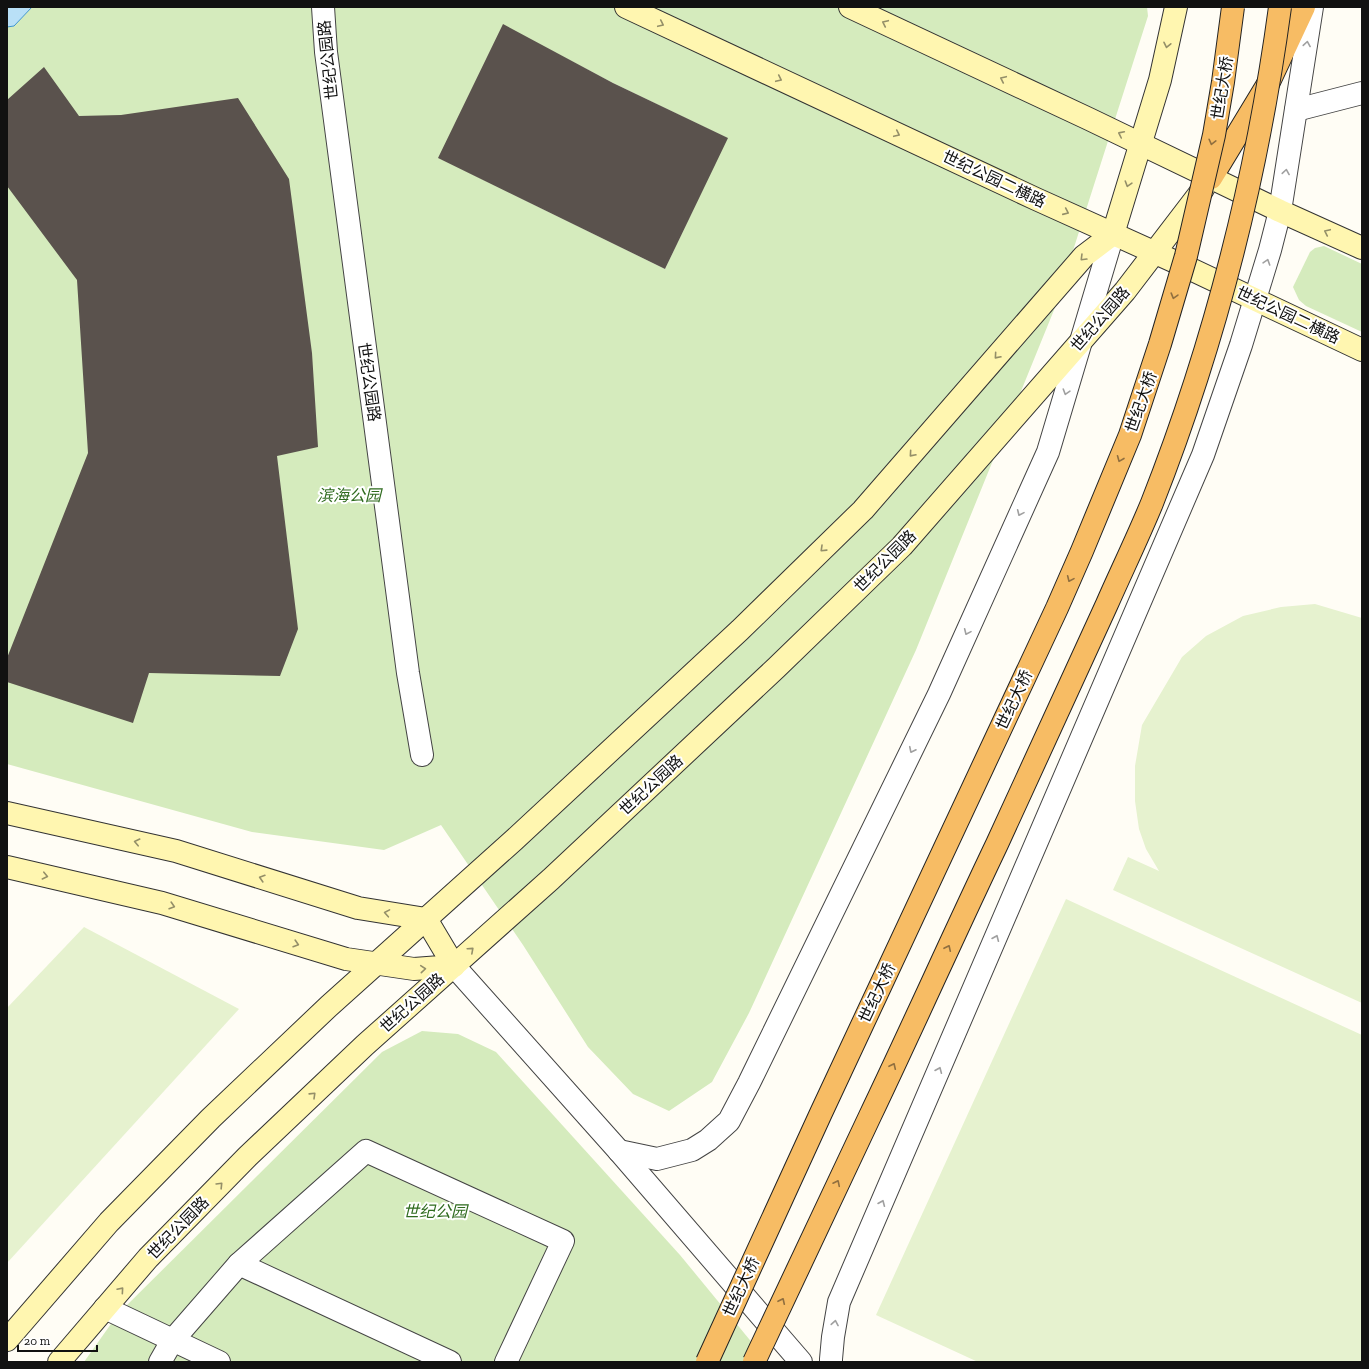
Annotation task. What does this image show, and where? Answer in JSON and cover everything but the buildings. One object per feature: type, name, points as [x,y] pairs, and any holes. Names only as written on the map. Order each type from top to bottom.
[{"type":"highway","name":"世纪大桥","points":[[707,1362],[824,1106],[1057,608],[1130,435],[1160,344],[1186,256],[1214,135],[1233,7]]},
{"type":"highway","points":[[754,1362],[1029,775],[1150,506],[1206,349],[1234,250],[1254,164],[1274,53],[1280,7]]},
{"type":"highway","points":[[1211,178],[1268,84],[1304,7]]},
{"type":"main road","name":"世纪公园二横路","points":[[626,7],[1113,234],[1155,252],[1362,350]]},
{"type":"main road","points":[[850,7],[1280,211],[1362,248]]},
{"type":"main road","points":[[7,1340],[120,1211],[211,1118],[328,1006],[514,840],[740,630],[863,510],[1084,256],[1113,234],[1160,80],[1176,7]]},
{"type":"main road","name":"世纪公园路","points":[[59,1362],[148,1258],[248,1156],[365,1045],[551,879],[771,673],[902,546],[1124,291],[1211,178]]},
{"type":"main road","points":[[7,813],[176,851],[358,908],[426,919]]},
{"type":"main road","points":[[7,867],[162,903],[346,959],[414,969],[454,966],[426,919]]},
{"type":"street","name":"世纪公园路","points":[[323,7],[327,60],[394,571],[408,673],[422,755]]},
{"type":"street","points":[[831,1362],[833,1337],[839,1302],[1204,455],[1255,299],[1280,211],[1312,7]]},
{"type":"street","points":[[1296,110],[1362,93]]},
{"type":"street","points":[[619,1151],[658,1159],[692,1150],[708,1140],[729,1121],[939,694],[1048,452],[1113,234]]},
{"type":"street","points":[[454,966],[619,1151],[801,1362]]},
{"type":"street","points":[[160,1362],[172,1341],[239,1264],[366,1151],[563,1241],[506,1362]]},
{"type":"street","points":[[239,1264],[450,1362]]},
{"type":"street","points":[[105,1308],[219,1362]]},
{"type":"green space","name":"滨海公园","points":[[32,7],[1147,7],[1148,16],[1054,310],[916,650],[749,1013],[712,1082],[669,1111],[633,1094],[588,1047],[523,945],[441,825],[384,850],[252,832],[7,764],[7,27],[14,26]],"holes":[[[503,25],[613,83],[727,138],[665,269],[439,158]]]},
{"type":"green space","points":[[1324,246],[1362,264],[1362,332],[1306,306],[1299,300],[1293,287],[1310,252],[1315,248]]},
{"type":"green space","points":[[1315,604],[1362,618],[1362,1003],[1113,890],[1128,857],[1159,871],[1146,849],[1139,829],[1135,801],[1135,766],[1142,725],[1182,657],[1206,636],[1243,616],[1281,607]]},
{"type":"green space","points":[[1066,899],[1362,1035],[1362,1362],[978,1362],[876,1315]]},
{"type":"green space","points":[[84,927],[239,1009],[7,1263],[7,1008]]},
{"type":"green space","name":"世纪公园","points":[[422,1031],[458,1034],[496,1052],[680,1255],[768,1362],[84,1362],[118,1314],[382,1052]]},
{"type":"water","points":[[7,7],[32,7],[14,26],[7,27]]}]
